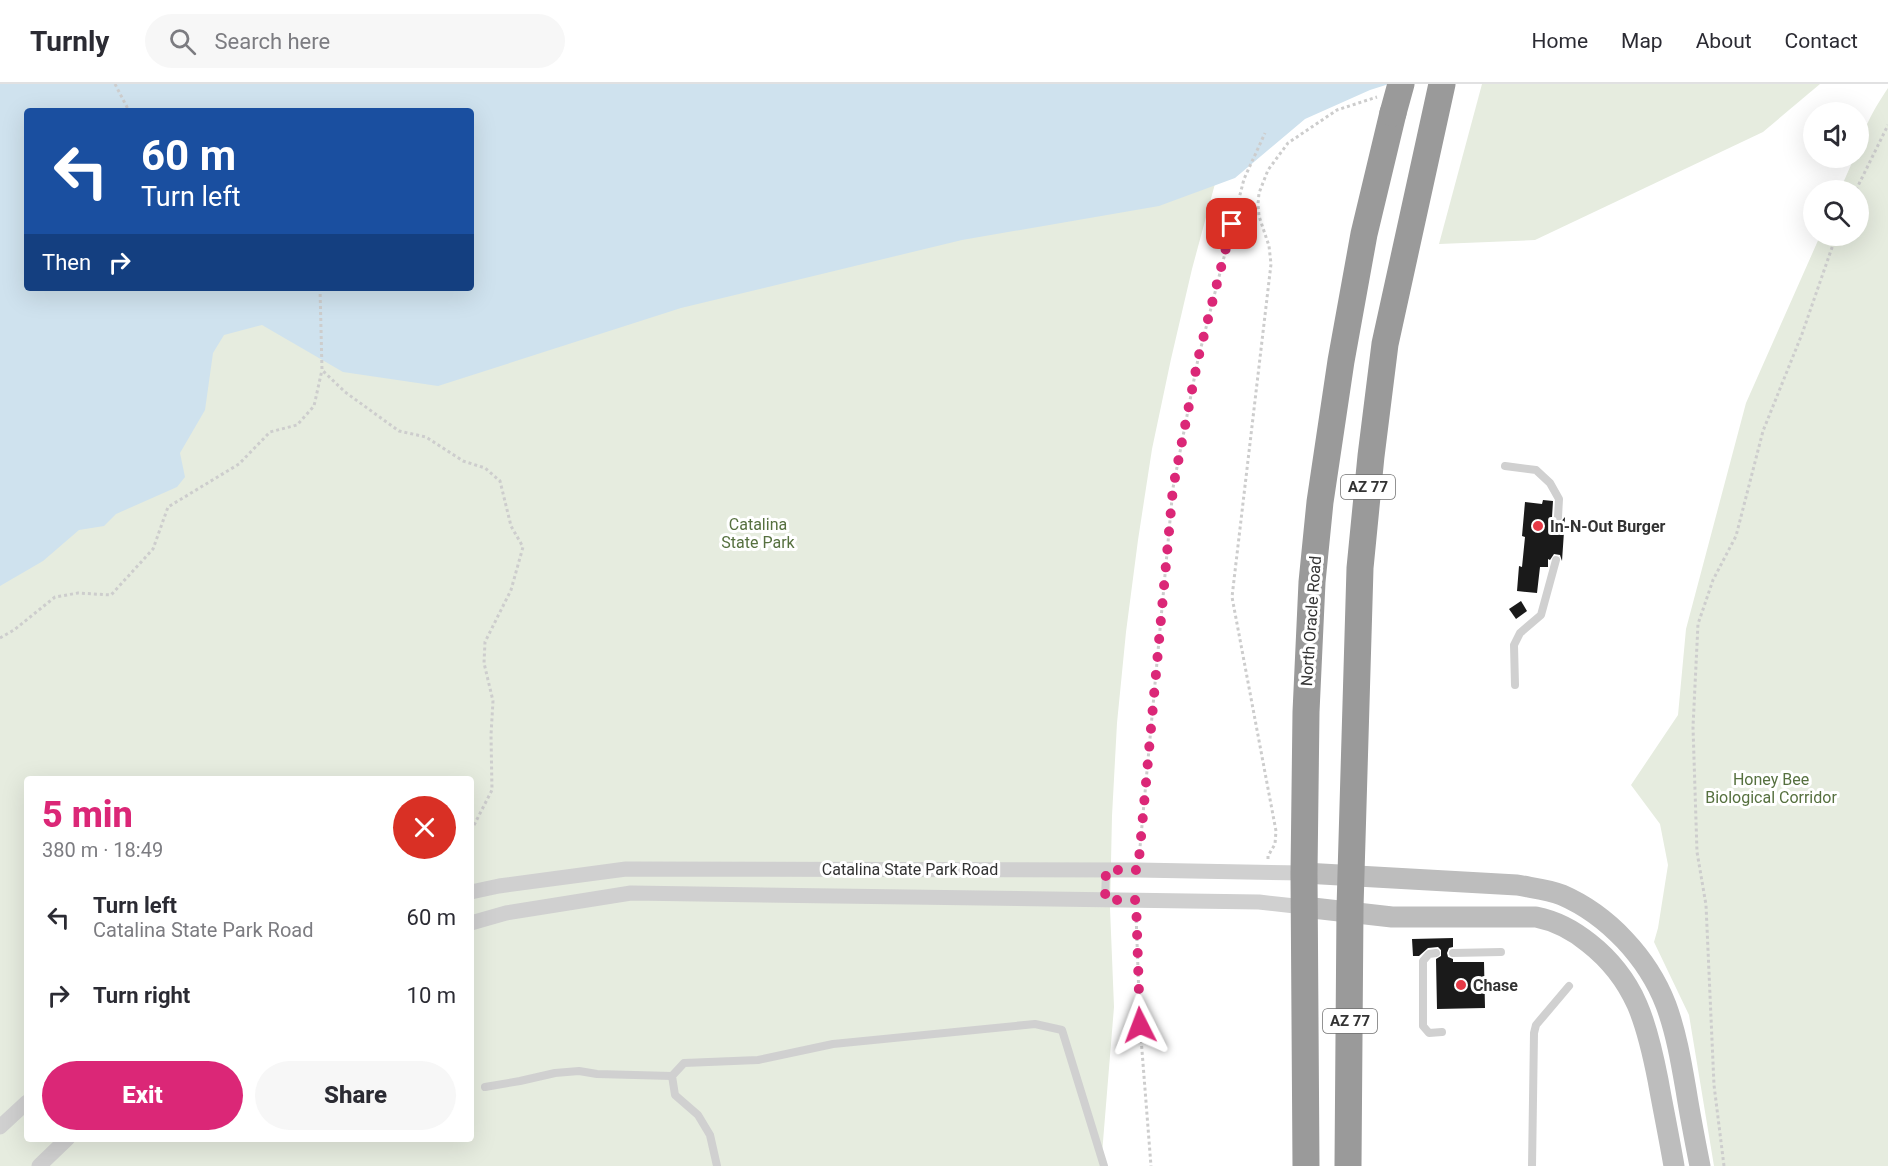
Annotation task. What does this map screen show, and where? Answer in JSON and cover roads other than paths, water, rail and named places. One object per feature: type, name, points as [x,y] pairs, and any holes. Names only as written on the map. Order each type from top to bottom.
[{"type":"highway","name":"AZ 77","points":[[1348,1166],[1350,912],[1360,568],[1385,344],[1439,94]]},
{"type":"highway","name":"North Oracle Road","points":[[1306,1166],[1305,712],[1312,582],[1320,502],[1341,360],[1392,97]]},
{"type":"street","name":"Catalina State Park Road","points":[[474,891],[626,869],[1138,870],[1304,873],[1526,887],[1561,895],[1598,917],[1633,950],[1648,969],[1666,1005],[1678,1045],[1700,1166]]},
{"type":"street","name":"Catalina State Park Road","points":[[474,922],[506,914],[631,893],[1259,902],[1304,907]]},
{"type":"street","points":[[1304,907],[1392,917],[1536,917],[1550,920],[1582,937],[1600,951],[1619,972],[1629,986],[1643,1016],[1674,1166]]},
{"type":"street","points":[[0,1127],[24,1105]]},
{"type":"street","points":[[39,1166],[64,1142]]},
{"type":"lane","points":[[1505,466],[1536,471],[1550,483],[1559,499],[1558,517]]},
{"type":"lane","points":[[1515,685],[1514,645],[1520,633],[1541,615],[1556,560]]},
{"type":"lane","points":[[1105,900],[1106,870]]},
{"type":"lane","points":[[1453,953],[1502,952]]},
{"type":"lane","points":[[1436,953],[1429,954],[1423,961],[1423,1026],[1429,1033],[1442,1032]]},
{"type":"lane","points":[[1532,1166],[1534,1033],[1536,1025],[1569,987]]},
{"type":"lane","points":[[485,1087],[555,1073],[579,1071],[597,1074],[672,1076],[684,1063],[758,1060],[833,1044],[1035,1024],[1062,1030],[1104,1166]]},
{"type":"lane","points":[[672,1076],[675,1095],[698,1115],[710,1135],[717,1166]]},
{"type":"water","points":[[0,84],[1389,84],[1305,119],[1235,178],[1159,206],[962,240],[681,308],[438,386],[343,372],[262,325],[224,335],[213,353],[205,410],[180,453],[185,477],[177,487],[116,514],[104,526],[79,530],[43,561],[0,586]]},
{"type":"place","name":"In-N-Out Burger","points":[[1538,526]]},
{"type":"place","name":"Chase","points":[[1461,985]]},
{"type":"park label","name":"Catalina State Park","points":[[758,533]]},
{"type":"park label","name":"Honey Bee Biological Corridor","points":[[1771,788]]}]
